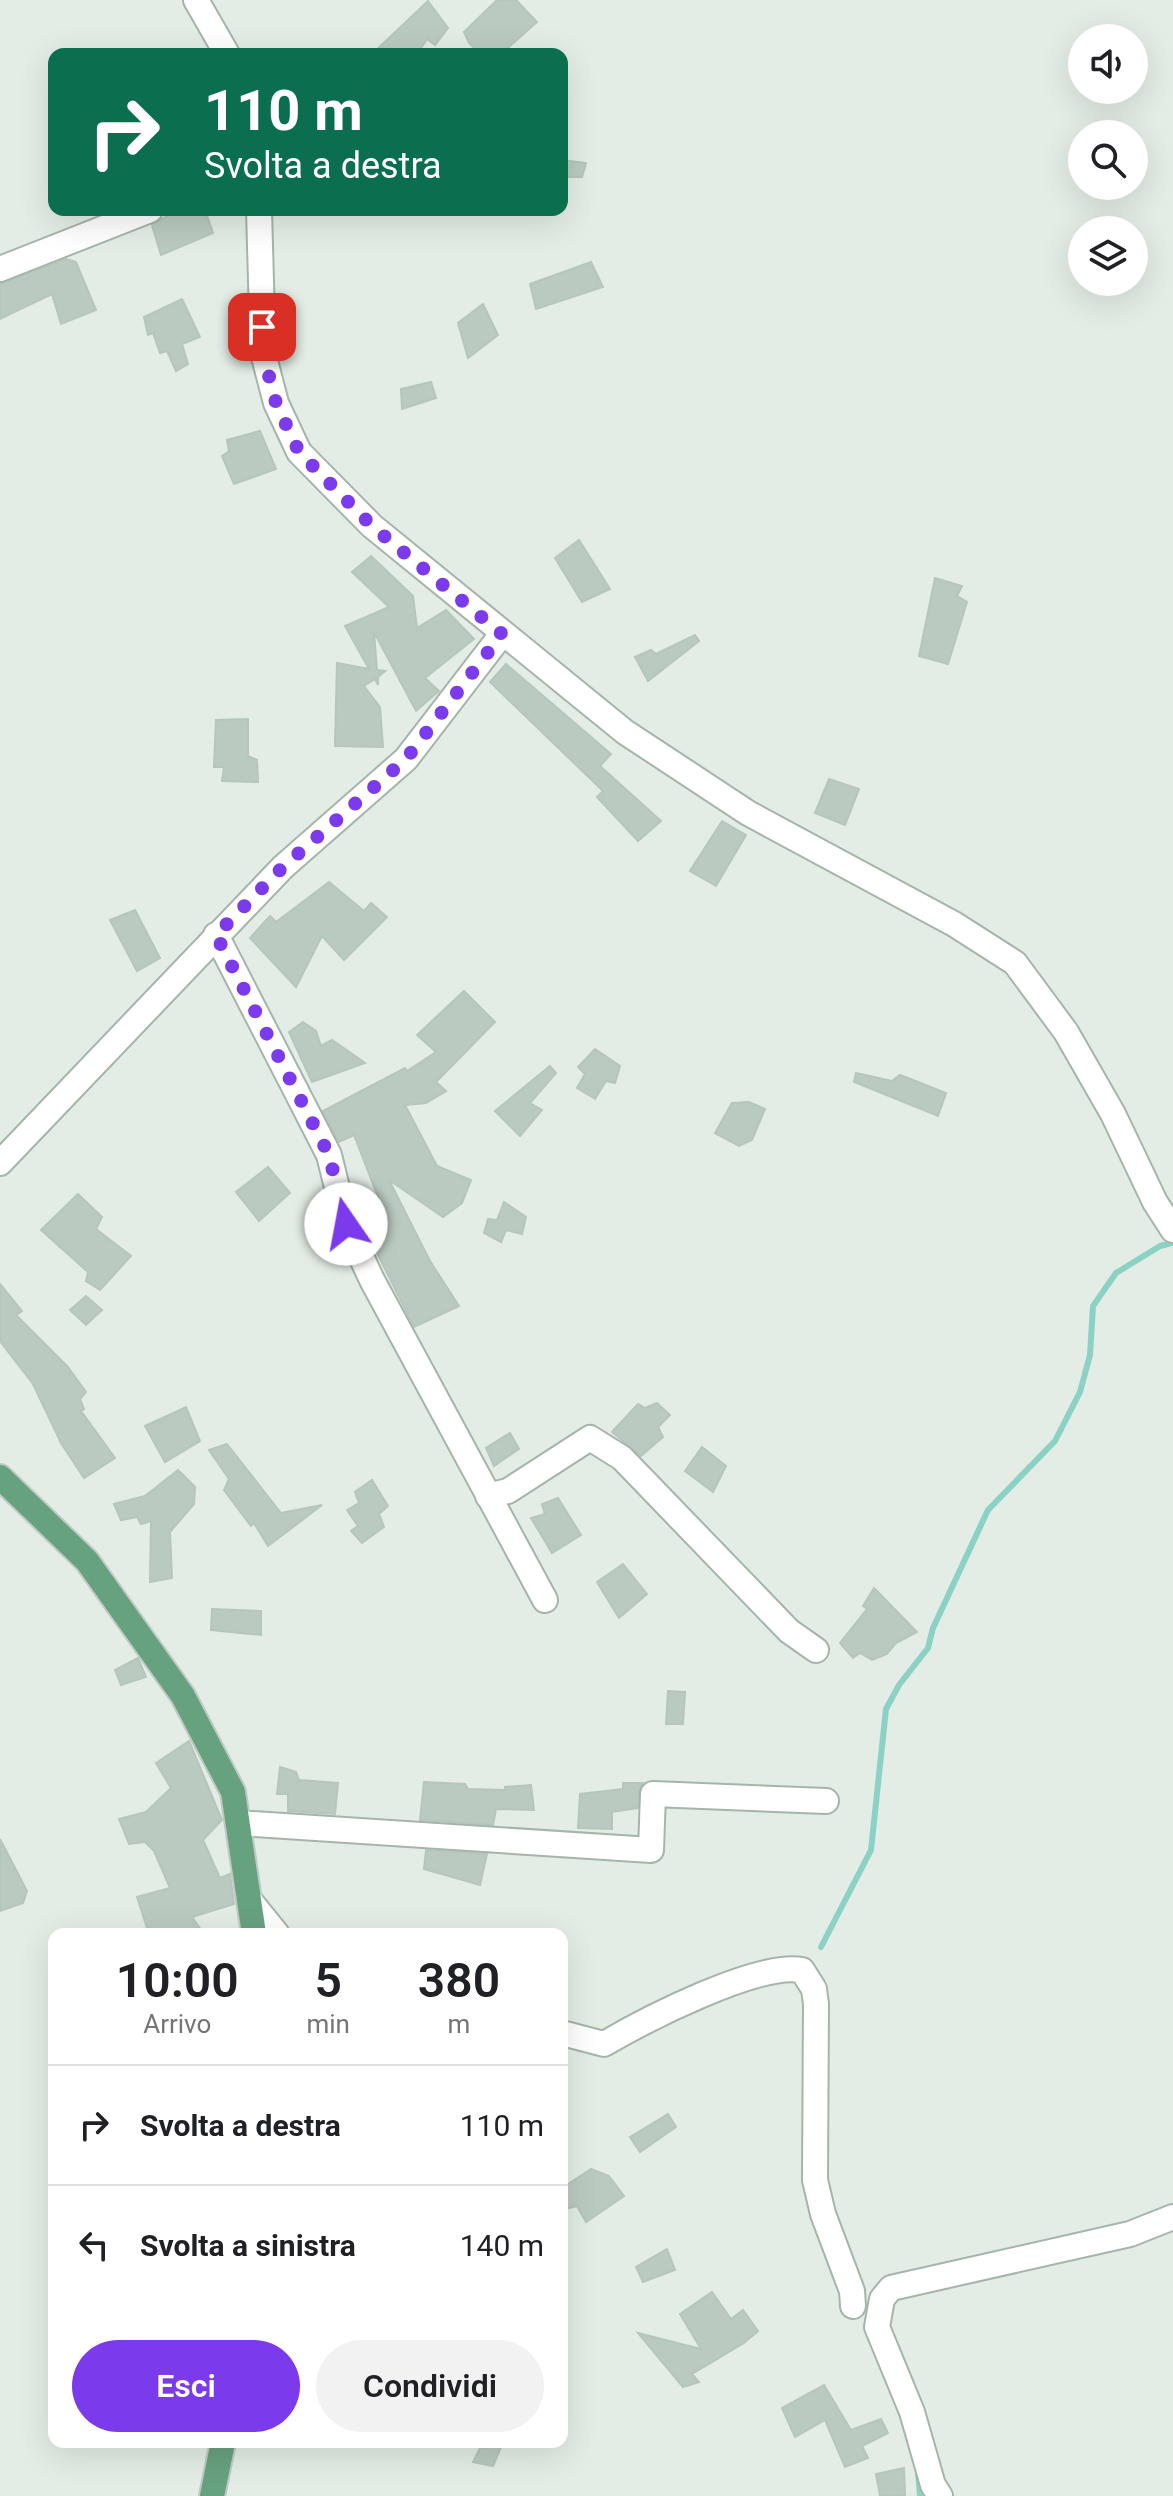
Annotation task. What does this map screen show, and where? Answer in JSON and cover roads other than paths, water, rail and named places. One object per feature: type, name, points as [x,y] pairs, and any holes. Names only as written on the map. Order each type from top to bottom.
[{"type":"main road","points":[[0,1477],[87,1561],[183,1696],[233,1792],[253,1928]]},
{"type":"main road","points":[[212,2496],[222,2448]]},
{"type":"street","points":[[196,0],[224,48]]},
{"type":"street","points":[[0,269],[135,216]]},
{"type":"street","points":[[259,216],[263,353],[276,403],[299,452],[372,526],[625,732],[748,813],[954,924],[1015,963],[1066,1032],[1113,1114],[1155,1202],[1173,1230]]},
{"type":"street","points":[[0,1163],[40,1125],[283,867],[406,759],[502,634]]},
{"type":"street","points":[[216,935],[329,1155],[346,1224],[372,1280],[545,1600]]},
{"type":"street","points":[[488,1496],[508,1491],[590,1438],[601,1443],[622,1458],[789,1631],[816,1650]]},
{"type":"street","points":[[238,1823],[651,1850],[653,1794],[826,1801]]},
{"type":"street","points":[[251,1902],[272,1928]]},
{"type":"street","points":[[568,2035],[604,2044],[639,2023],[745,1979],[776,1969],[802,1970],[814,1989],[816,2004],[815,2180],[823,2214],[852,2291],[853,2306]]},
{"type":"street","points":[[940,2496],[933,2485],[904,2391],[877,2327],[882,2299],[891,2288],[1130,2234],[1173,2217]]},
{"type":"waterway","points":[[821,1947],[871,1850],[886,1709],[899,1685],[928,1648],[933,1628],[988,1510],[1055,1441],[1080,1392],[1090,1355],[1093,1306],[1116,1273],[1160,1246],[1172,1243]]},
{"type":"waterway","points":[[918,2472],[920,2496]]}]
